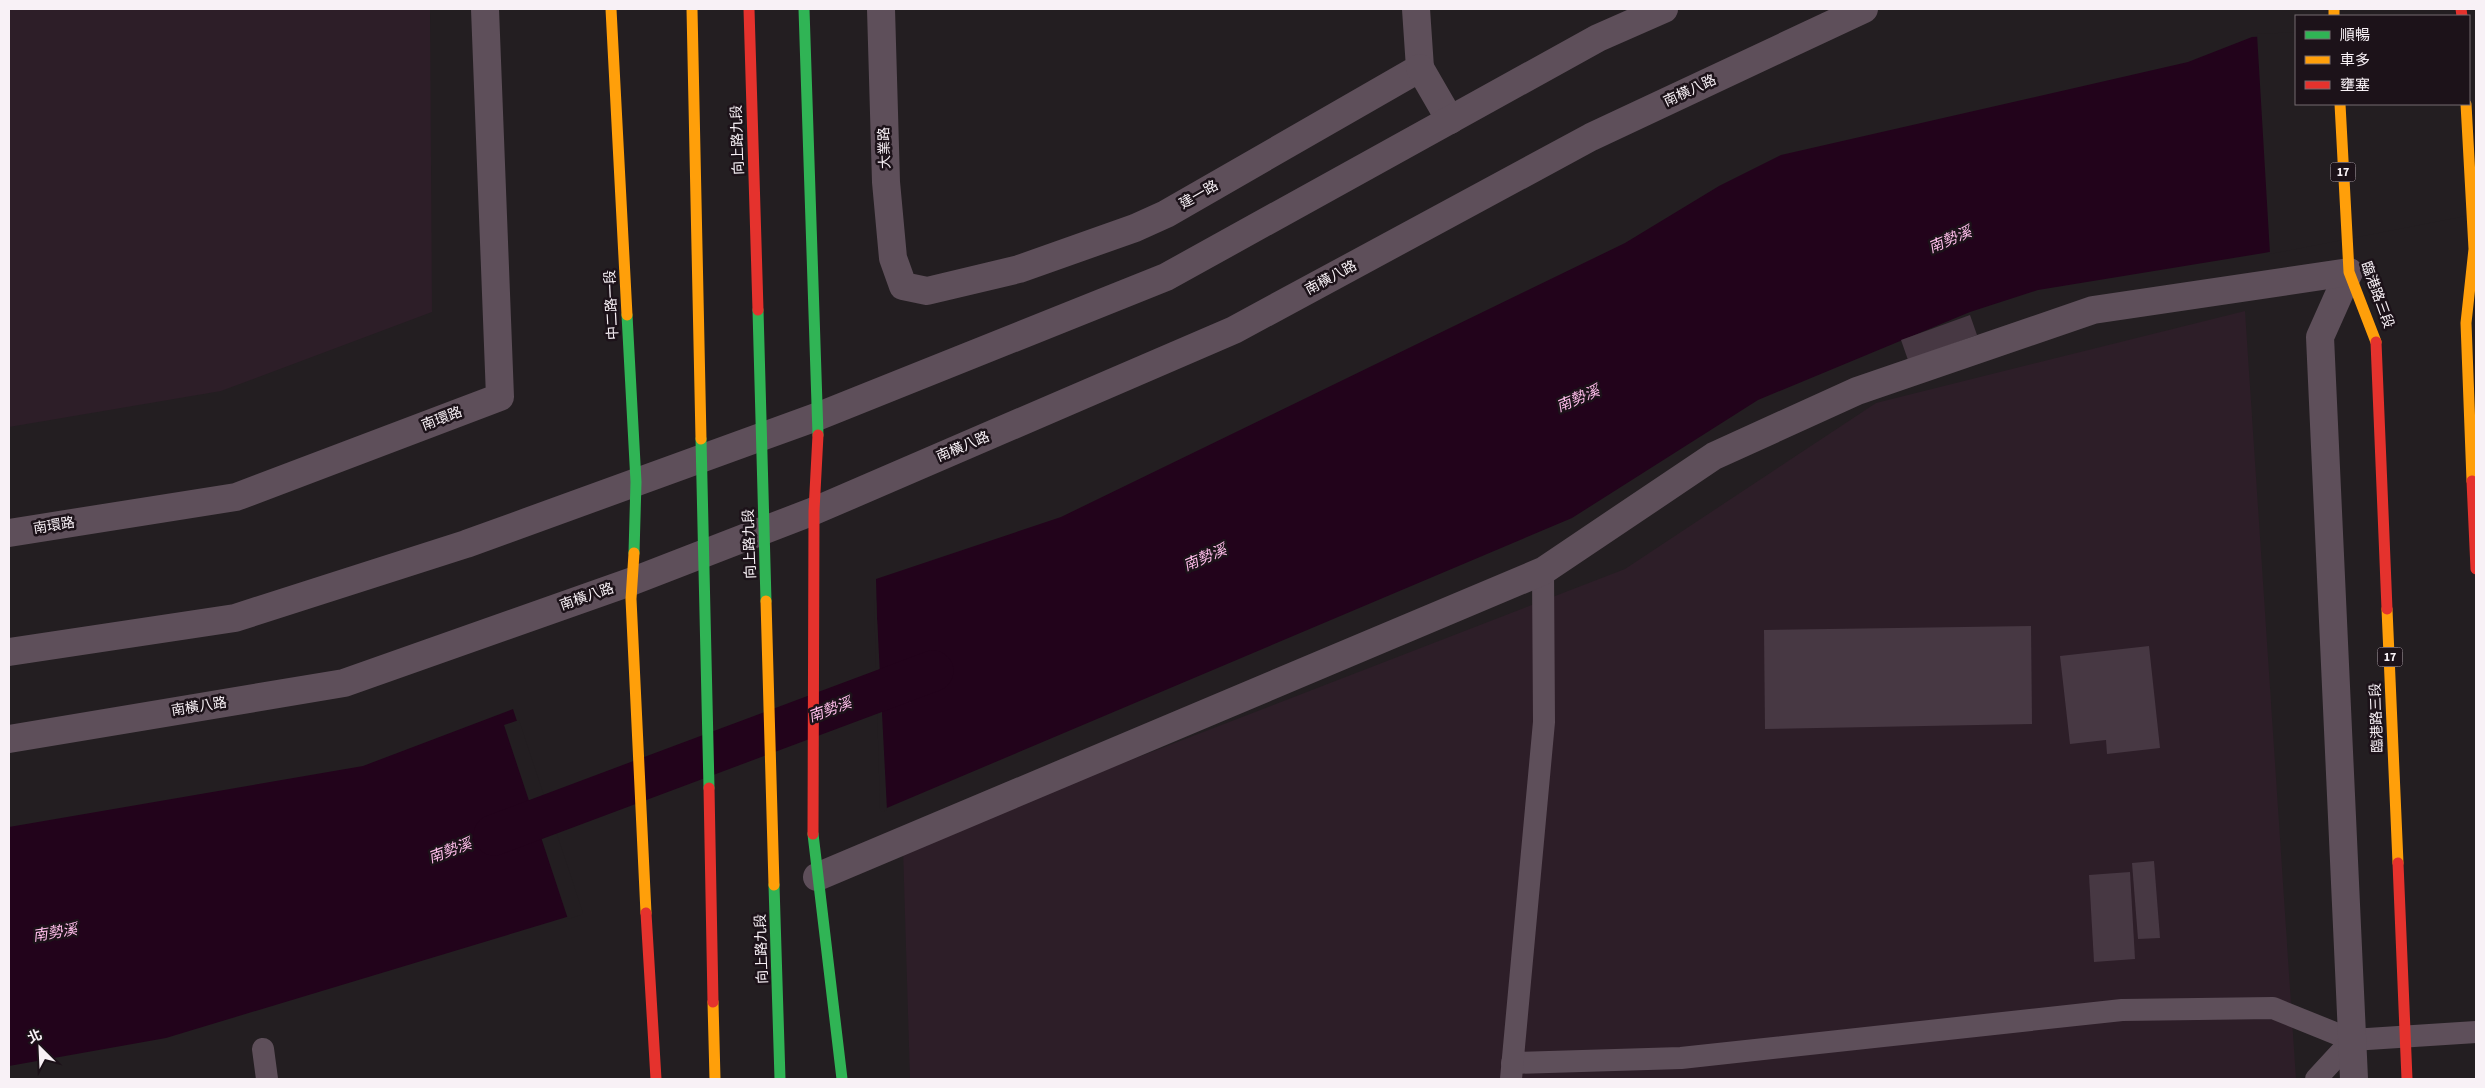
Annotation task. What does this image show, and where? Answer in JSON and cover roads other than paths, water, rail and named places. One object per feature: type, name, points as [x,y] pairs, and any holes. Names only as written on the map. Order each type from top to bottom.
[{"type":"main road","name":"中二路一段","points":[[611,9],[636,482],[632,590],[646,922],[656,1079]]},
{"type":"main road","points":[[692,9],[715,1079]]},
{"type":"main road","name":"向上路九段","points":[[749,9],[780,1079]]},
{"type":"main road","points":[[804,9],[820,416],[814,522],[813,838],[842,1079]]},
{"type":"main road","name":"臨港路三段","points":[[2340,105],[2349,272],[2376,338],[2407,1079]]},
{"type":"main road","points":[[2466,105],[2471,210],[2476,250],[2466,323],[2476,569]]},
{"type":"street","name":"南環路","points":[[9,533],[236,497],[500,397],[485,9]]},
{"type":"street","name":"大業路","points":[[880,9],[887,191],[893,258],[903,286]]},
{"type":"street","points":[[1416,9],[1420,68],[1450,120]]},
{"type":"street","points":[[9,652],[235,618],[466,544],[820,416],[1166,276],[1598,38],[1664,9]]},
{"type":"street","name":"南橫八路","points":[[9,738],[344,683],[632,590],[814,522],[1234,330],[1591,137],[1864,9]]},
{"type":"street","name":"建一路","points":[[903,286],[927,291],[1019,269],[1135,228],[1166,214],[1420,68]]},
{"type":"street","points":[[817,877],[1543,571],[1714,456],[1856,390],[2093,310],[2349,272]]},
{"type":"street","points":[[2349,272],[2320,337],[2354,1079]]},
{"type":"lane","points":[[1543,571],[1544,722],[1512,1071],[1681,1058],[2122,1010],[2273,1008],[2352,1040],[2476,1032]]},
{"type":"lane","points":[[2316,1079],[2352,1040]]},
{"type":"lane","points":[[262,1049],[267,1079]]},
{"type":"water","points":[[2295,35],[2295,105],[2476,212],[2264,253],[2038,290],[1970,312],[1758,400],[1572,518],[882,810],[876,579],[1061,517],[1625,243],[1719,186],[1781,155],[2188,62],[2252,37]]},
{"type":"water","points":[[513,709],[580,913],[166,1038],[9,1066],[9,827],[363,766]]},
{"type":"waterway","name":"南勢溪","points":[[494,835],[933,671]]}]
